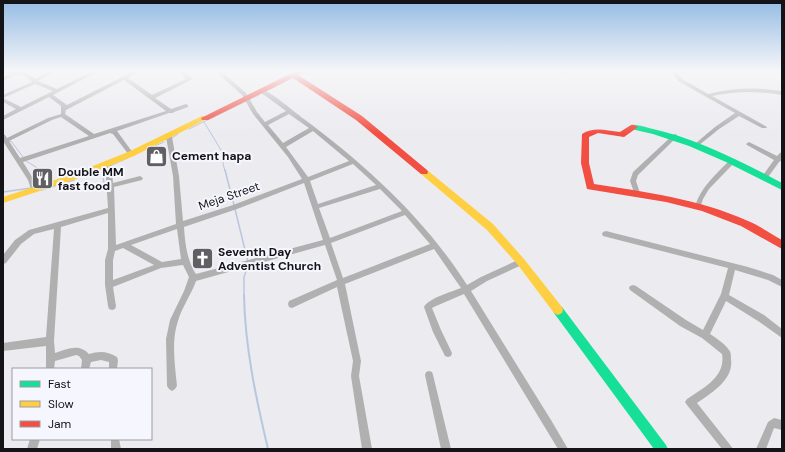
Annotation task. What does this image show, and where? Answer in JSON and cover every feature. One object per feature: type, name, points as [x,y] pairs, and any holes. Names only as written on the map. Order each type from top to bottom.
[{"type":"street","points":[[3,99],[16,92]]},
{"type":"street","points":[[3,118],[55,92]]},
{"type":"street","points":[[34,190],[31,180],[5,141],[99,92]]},
{"type":"street","points":[[145,92],[171,112]]},
{"type":"street","points":[[152,97],[162,92]]},
{"type":"street","points":[[241,92],[247,98],[256,113],[306,179],[327,242],[336,262],[342,282],[341,287],[357,360],[355,376],[367,449]]},
{"type":"street","points":[[3,200],[108,164],[132,154],[260,92]]},
{"type":"street","points":[[264,92],[290,111],[380,186],[436,245],[467,289],[475,305],[552,428],[563,449]]},
{"type":"street","points":[[323,92],[358,118],[495,231],[521,262],[591,353],[662,449]]},
{"type":"street","points":[[700,92],[764,127]]},
{"type":"street","points":[[707,96],[723,92]]},
{"type":"street","points":[[49,95],[64,105],[63,112]]},
{"type":"street","points":[[3,99],[20,109]]},
{"type":"street","points":[[18,161],[186,106]]},
{"type":"street","points":[[265,124],[290,111]]},
{"type":"street","points":[[63,112],[94,136]]},
{"type":"street","points":[[698,144],[717,128],[738,114]]},
{"type":"street","points":[[782,187],[698,144],[675,136],[634,127],[621,135],[594,130],[586,134],[585,163],[589,186],[594,189],[637,194],[698,206],[740,221],[782,245]]},
{"type":"street","points":[[282,146],[312,129]]},
{"type":"street","points":[[108,131],[115,132],[132,154]]},
{"type":"street","points":[[637,194],[633,181],[634,174],[675,136]]},
{"type":"street","points":[[169,137],[176,176],[180,225],[186,261],[193,277],[188,292],[174,320],[170,339],[172,386]]},
{"type":"street","points":[[749,144],[781,157],[764,178]]},
{"type":"street","name":"Meja Street","points":[[112,249],[235,207],[352,162]]},
{"type":"street","points":[[698,206],[702,194],[718,175],[732,162]]},
{"type":"street","points":[[108,164],[112,249],[109,260],[109,285],[112,306]]},
{"type":"street","points":[[110,186],[140,178]]},
{"type":"street","points":[[316,207],[380,186]]},
{"type":"street","points":[[3,261],[18,242],[28,234],[58,224],[111,210]]},
{"type":"street","points":[[193,277],[198,278],[327,242],[406,212]]},
{"type":"street","points":[[50,368],[50,341],[58,224]]},
{"type":"street","points":[[606,234],[763,274],[781,281]]},
{"type":"street","points":[[124,245],[161,265]]},
{"type":"street","points":[[292,304],[342,282],[436,245]]},
{"type":"street","points":[[109,285],[161,265],[186,261]]},
{"type":"street","points":[[448,353],[437,332],[428,306],[433,302],[467,289],[484,279],[521,262]]},
{"type":"street","points":[[705,335],[724,296],[730,280],[732,267]]},
{"type":"street","points":[[632,288],[683,323],[705,335],[726,352],[726,364],[723,376],[719,381],[690,402],[728,449]]},
{"type":"street","points":[[724,296],[761,318],[782,334]]},
{"type":"street","points":[[3,347],[50,341]]},
{"type":"street","points":[[51,358],[76,351],[82,353],[87,359]]},
{"type":"street","points":[[87,359],[99,355],[108,356],[114,360],[113,368]]},
{"type":"street","points":[[85,368],[87,359]]},
{"type":"street","points":[[429,375],[446,449]]},
{"type":"street","points":[[761,449],[772,424],[782,425]]},
{"type":"waterway","points":[[189,129],[259,95]]},
{"type":"waterway","points":[[204,122],[224,155],[223,164],[225,171]]},
{"type":"waterway","points":[[172,138],[178,134]]},
{"type":"waterway","points":[[9,142],[11,141],[26,161],[36,167],[39,171]]},
{"type":"waterway","points":[[155,146],[164,142]]},
{"type":"waterway","points":[[110,166],[128,158]]},
{"type":"waterway","points":[[38,170],[43,177],[40,183],[43,183]]},
{"type":"waterway","points":[[225,170],[234,205]]},
{"type":"waterway","points":[[81,177],[102,171],[104,183]]},
{"type":"waterway","points":[[41,190],[74,180]]},
{"type":"waterway","points":[[3,192],[31,188]]},
{"type":"waterway","points":[[235,209],[248,262]]},
{"type":"waterway","points":[[244,295],[244,277],[248,265]]},
{"type":"waterway","points":[[244,295],[246,334],[249,354],[255,392],[268,449]]},
{"type":"traffic: fast","points":[[634,127],[654,131],[710,151],[782,187]]},
{"type":"traffic: fast","points":[[558,310],[662,449]]},
{"type":"traffic: slow","points":[[3,200],[73,177],[131,154],[205,118]]},
{"type":"traffic: slow","points":[[424,172],[490,227],[521,262],[558,310]]},
{"type":"traffic: jam","points":[[205,118],[258,92]]},
{"type":"traffic: jam","points":[[319,92],[359,118],[424,172]]},
{"type":"traffic: jam","points":[[634,127],[621,135],[602,131],[593,131],[585,136],[585,163],[590,187],[666,199],[703,208],[745,223],[782,245]]},
{"type":"place","name":"Cement hapa","points":[[157,156]]},
{"type":"place","name":"Double MM fast food","points":[[42,179]]},
{"type":"place","name":"Seventh Day Adventist Church","points":[[203,259]]}]
